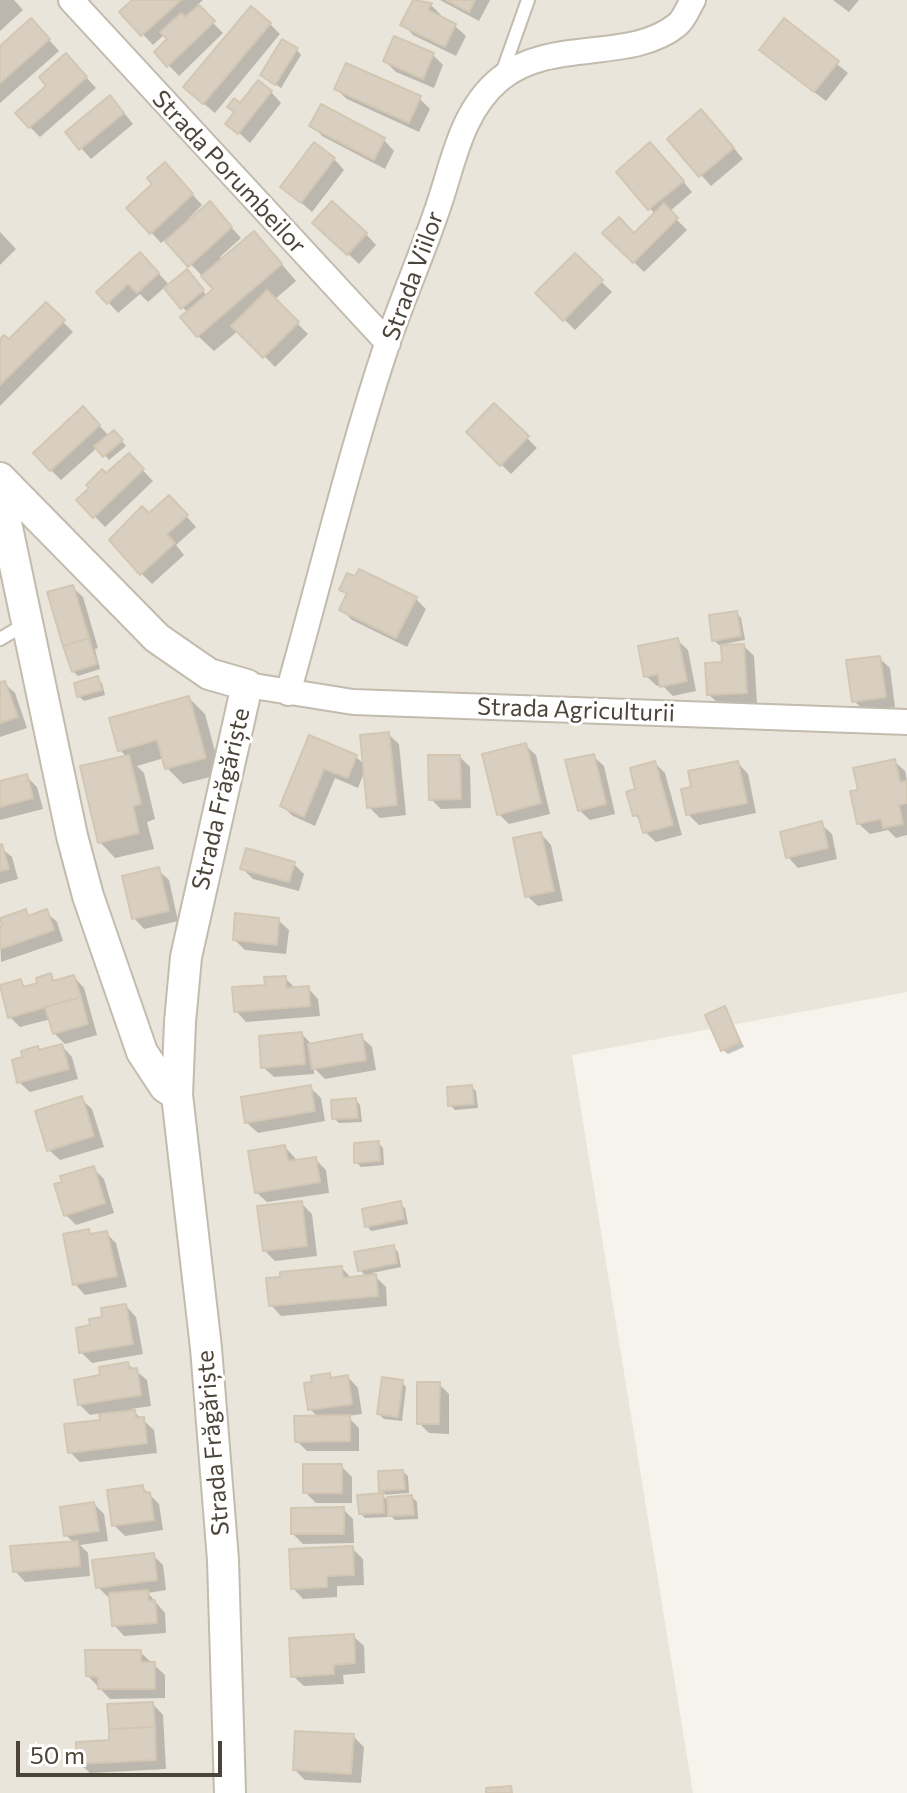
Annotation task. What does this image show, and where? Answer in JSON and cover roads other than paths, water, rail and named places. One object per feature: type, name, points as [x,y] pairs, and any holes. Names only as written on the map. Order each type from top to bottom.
[{"type":"street","name":"Strada Porumbeilor","points":[[71,0],[388,343]]},
{"type":"street","name":"Strada Viilor","points":[[288,693],[388,343],[437,210],[455,147],[477,105],[500,79],[535,59],[586,49],[624,46],[651,38],[678,25],[693,0]]},
{"type":"street","name":"Strada Frăgăriște","points":[[0,478],[157,638],[209,674],[247,685],[186,957],[177,1095],[206,1356],[223,1560],[230,1793]]},
{"type":"street","points":[[0,494],[88,896],[142,1052],[165,1087],[177,1095]]},
{"type":"street","name":"Strada Agriculturii","points":[[247,685],[353,702],[907,722]]},
{"type":"lane","points":[[500,79],[528,0]]},
{"type":"lane","points":[[0,639],[27,623]]}]
